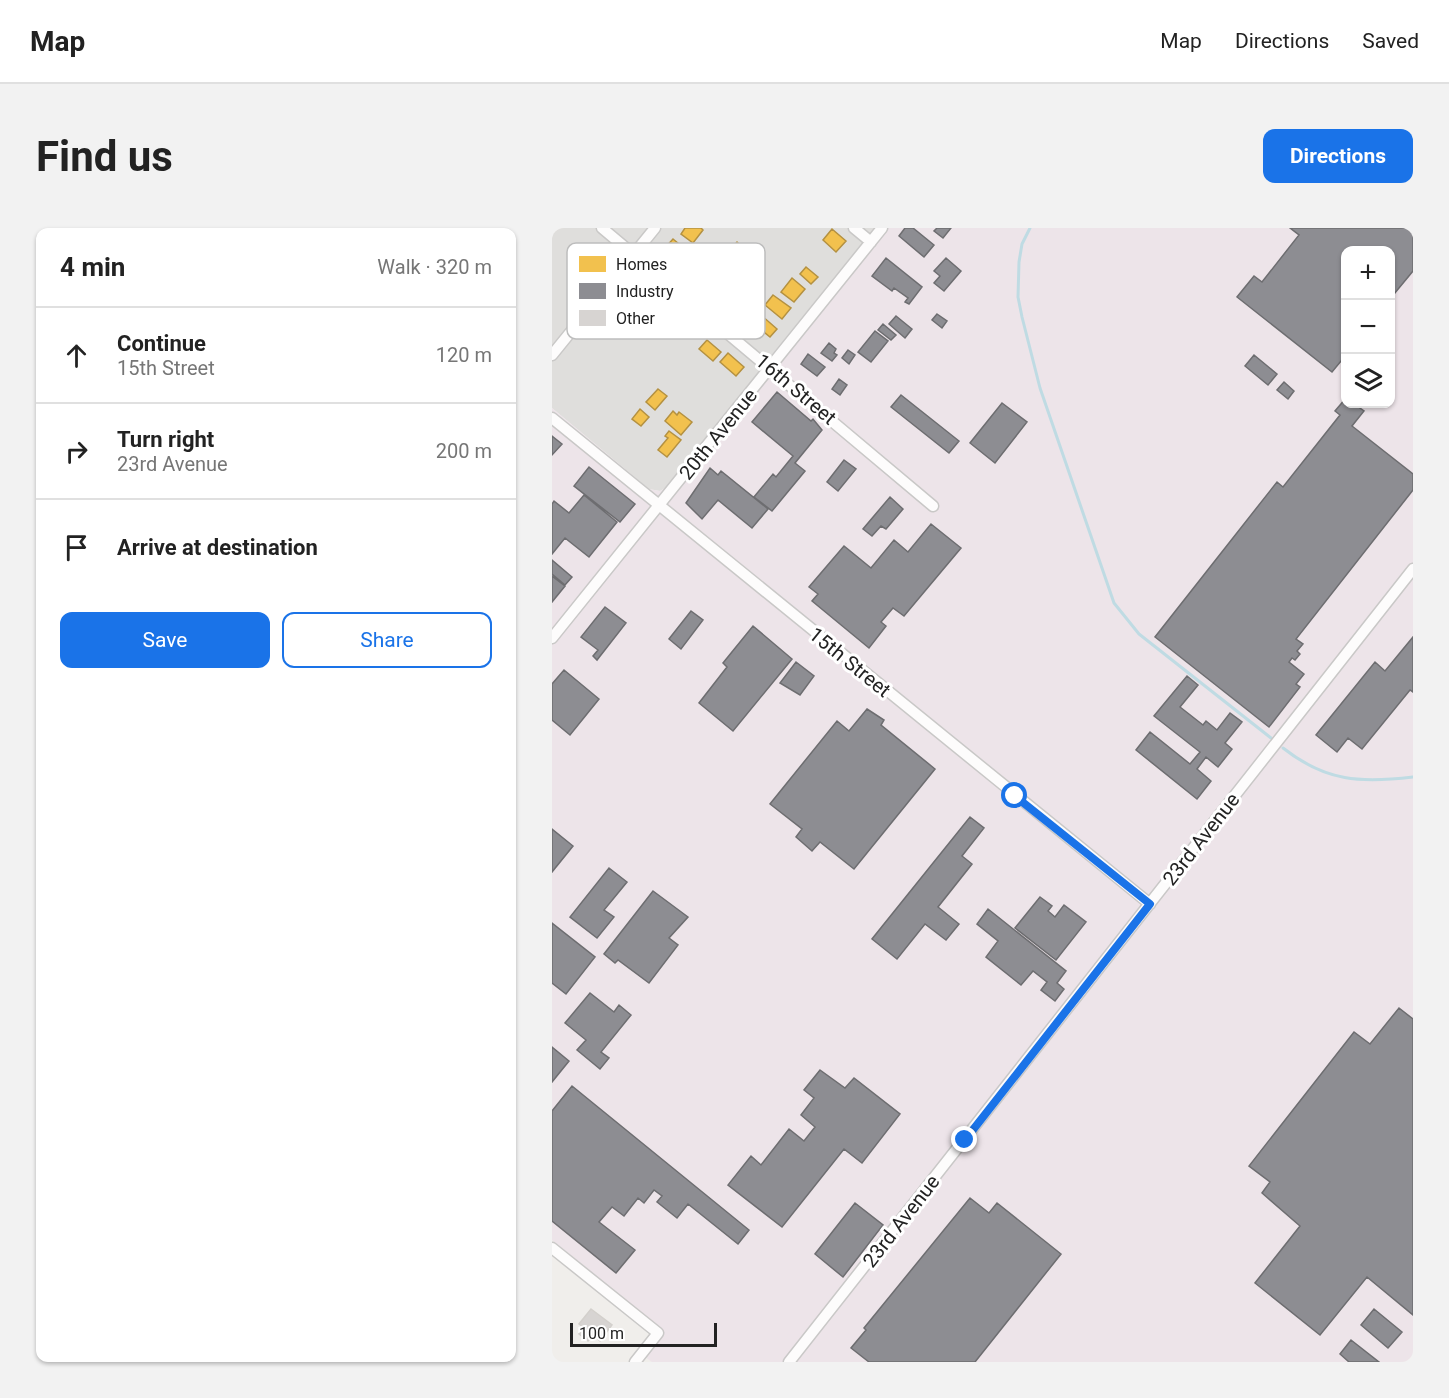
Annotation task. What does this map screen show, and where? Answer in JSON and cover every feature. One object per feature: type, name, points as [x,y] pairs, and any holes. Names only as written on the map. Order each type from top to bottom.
[{"type":"street","name":"16th Street","points":[[603,228],[620,243]]},
{"type":"street","points":[[643,243],[655,228]]},
{"type":"street","points":[[854,228],[871,242]]},
{"type":"street","name":"20th Avenue","points":[[552,638],[661,506],[882,228]]},
{"type":"street","points":[[552,355],[567,336]]},
{"type":"street","name":"16th Street","points":[[736,339],[933,506]]},
{"type":"street","name":"15th Street","points":[[552,418],[1150,904]]},
{"type":"street","name":"23rd Avenue","points":[[789,1362],[1413,569]]},
{"type":"street","points":[[552,1248],[658,1333],[635,1362]]},
{"type":"shaded area","points":[[552,228],[875,228],[667,487],[660,491],[649,489],[552,408]]},
{"type":"shaded area","points":[[875,228],[1413,228],[1413,1362],[652,1362],[645,1357],[655,1324],[552,1240],[552,408],[649,489],[660,491],[667,487]]},
{"type":"building: Homes","points":[[685,228],[703,230],[693,243],[681,234]]},
{"type":"building: Homes","points":[[832,229],[846,241],[836,252],[823,240]]},
{"type":"building: Homes","points":[[806,267],[818,277],[811,284],[800,274]]},
{"type":"building: Homes","points":[[792,278],[805,289],[794,302],[781,292]]},
{"type":"building: Homes","points":[[773,295],[791,308],[782,319],[765,305]]},
{"type":"building: Homes","points":[[765,318],[777,329],[770,337],[765,333]]},
{"type":"building: Homes","points":[[707,340],[721,352],[713,361],[699,349]]},
{"type":"building: Homes","points":[[728,353],[744,367],[736,376],[720,362]]},
{"type":"building: Homes","points":[[658,389],[667,396],[655,410],[646,402]]},
{"type":"building: Homes","points":[[640,409],[649,417],[641,426],[632,419]]},
{"type":"building: Homes","points":[[673,411],[677,415],[679,412],[692,422],[681,435],[665,421]]},
{"type":"building: Homes","points":[[669,431],[681,440],[667,457],[658,450],[668,438],[665,436]]},
{"type":"building: Industry","points":[[905,228],[913,228],[934,245],[924,257],[899,236]]},
{"type":"building: Industry","points":[[937,228],[951,228],[943,238],[934,231]]},
{"type":"building: Industry","points":[[1290,228],[1413,228],[1413,271],[1395,293],[1395,246],[1341,246],[1341,361],[1332,372],[1237,297],[1254,276],[1262,282],[1299,235]]},
{"type":"building: Industry","points":[[886,258],[922,287],[909,304],[905,302],[908,298],[894,288],[892,291],[872,276]]},
{"type":"building: Industry","points":[[946,258],[961,271],[944,291],[934,283],[940,276],[934,271]]},
{"type":"building: Industry","points":[[937,314],[947,321],[942,328],[932,320]]},
{"type":"building: Industry","points":[[896,316],[912,329],[905,338],[889,324]]},
{"type":"building: Industry","points":[[883,324],[896,335],[891,340],[878,330]]},
{"type":"building: Industry","points":[[875,331],[888,341],[871,362],[858,352]]},
{"type":"building: Industry","points":[[829,343],[836,349],[834,353],[837,355],[832,361],[821,353]]},
{"type":"building: Industry","points":[[848,350],[855,355],[849,364],[842,358]]},
{"type":"building: Industry","points":[[808,354],[825,367],[817,376],[801,364]]},
{"type":"building: Industry","points":[[1254,355],[1277,374],[1268,385],[1245,366]]},
{"type":"building: Industry","points":[[839,379],[847,385],[840,395],[832,389]]},
{"type":"building: Industry","points":[[1284,382],[1294,391],[1288,399],[1277,390]]},
{"type":"building: Industry","points":[[777,392],[811,421],[813,419],[822,430],[795,463],[805,471],[772,511],[754,497],[773,474],[776,477],[793,456],[752,422]]},
{"type":"building: Industry","points":[[901,395],[959,441],[949,453],[891,407]]},
{"type":"building: Industry","points":[[1002,403],[1027,422],[995,463],[970,443]]},
{"type":"building: Industry","points":[[1341,404],[1341,408],[1360,408],[1364,411],[1352,426],[1413,474],[1413,490],[1296,639],[1303,644],[1297,651],[1300,654],[1295,660],[1292,658],[1289,662],[1304,674],[1296,684],[1300,687],[1269,727],[1155,637],[1277,482],[1283,487],[1340,415],[1335,411]]},
{"type":"building: Industry","points":[[552,436],[562,444],[552,455]]},
{"type":"building: Industry","points":[[844,460],[856,469],[838,491],[827,482]]},
{"type":"building: Industry","points":[[589,467],[635,504],[620,522],[574,486]]},
{"type":"building: Industry","points":[[710,468],[718,475],[721,471],[768,509],[752,528],[718,500],[702,519],[686,503]]},
{"type":"building: Industry","points":[[584,495],[617,522],[589,557],[565,538],[552,554],[552,504],[554,501],[569,513]]},
{"type":"building: Industry","points":[[890,497],[903,509],[886,529],[881,526],[872,536],[863,529]]},
{"type":"building: Industry","points":[[931,524],[961,548],[904,616],[893,608],[881,622],[886,626],[869,648],[812,601],[818,594],[809,587],[844,546],[871,568],[894,540],[908,552]]},
{"type":"building: Industry","points":[[552,560],[572,577],[565,585],[552,574]]},
{"type":"building: Industry","points":[[552,576],[565,586],[552,602]]},
{"type":"building: Industry","points":[[605,607],[626,623],[597,660],[593,656],[598,650],[581,637]]},
{"type":"building: Industry","points":[[691,611],[703,620],[681,649],[669,639]]},
{"type":"building: Industry","points":[[753,626],[792,659],[733,731],[699,703],[727,667],[723,663]]},
{"type":"building: Industry","points":[[1413,637],[1413,692],[1410,690],[1362,749],[1348,738],[1337,752],[1316,735],[1375,662],[1385,671]]},
{"type":"building: Industry","points":[[796,662],[814,676],[800,695],[780,683]]},
{"type":"building: Industry","points":[[564,670],[599,699],[570,735],[552,720],[552,684]]},
{"type":"building: Industry","points":[[1187,676],[1198,685],[1180,707],[1203,725],[1206,721],[1217,730],[1230,713],[1242,722],[1225,743],[1232,749],[1218,767],[1206,757],[1197,769],[1211,781],[1197,799],[1136,750],[1150,732],[1190,764],[1200,752],[1154,716]]},
{"type":"building: Industry","points":[[867,709],[884,720],[881,725],[935,769],[854,869],[820,842],[812,851],[796,837],[802,829],[770,804],[837,721],[849,731]]},
{"type":"building: Industry","points":[[970,817],[984,828],[962,856],[972,864],[938,907],[959,924],[946,940],[925,924],[897,959],[872,939]]},
{"type":"building: Industry","points":[[552,829],[573,846],[552,872]]},
{"type":"building: Industry","points":[[609,868],[627,882],[604,910],[614,917],[597,938],[570,917]]},
{"type":"building: Industry","points":[[653,891],[688,917],[669,938],[678,945],[649,983],[618,960],[615,963],[604,954]]},
{"type":"building: Industry","points":[[1040,897],[1052,906],[1048,911],[1055,917],[1064,905],[1086,922],[1056,960],[1015,928]]},
{"type":"building: Industry","points":[[988,909],[1066,971],[1057,983],[1064,989],[1055,1001],[1041,990],[1047,982],[1033,971],[1021,985],[986,957],[998,941],[977,924]]},
{"type":"building: Industry","points":[[552,923],[595,957],[566,994],[552,983]]},
{"type":"building: Industry","points":[[590,993],[614,1012],[619,1005],[631,1015],[601,1052],[609,1058],[600,1069],[577,1050],[586,1040],[565,1023]]},
{"type":"building: Industry","points":[[1399,1008],[1413,1019],[1413,1315],[1367,1277],[1320,1335],[1255,1283],[1300,1226],[1262,1193],[1270,1182],[1249,1166],[1354,1032],[1370,1044]]},
{"type":"building: Industry","points":[[552,1047],[569,1061],[552,1082]]},
{"type":"building: Industry","points":[[820,1070],[845,1088],[854,1078],[900,1114],[862,1163],[844,1149],[782,1227],[728,1185],[751,1156],[761,1165],[789,1129],[804,1141],[815,1127],[801,1115],[814,1098],[804,1090]]},
{"type":"building: Industry","points":[[572,1086],[749,1230],[738,1244],[688,1204],[677,1218],[657,1202],[662,1196],[654,1190],[644,1203],[638,1198],[624,1216],[612,1207],[599,1222],[635,1250],[616,1273],[552,1221],[552,1111]]},
{"type":"building: Industry","points":[[970,1198],[989,1213],[997,1203],[1061,1254],[975,1362],[869,1362],[851,1348],[866,1330],[864,1328]]},
{"type":"building: Industry","points":[[855,1203],[883,1225],[843,1277],[815,1254]]},
{"type":"building: Industry","points":[[1374,1309],[1402,1332],[1388,1348],[1361,1325]]},
{"type":"building: Industry","points":[[1351,1340],[1379,1362],[1349,1362],[1340,1354]]},
{"type":"building: Other","points":[[591,1309],[612,1325],[600,1341],[593,1335],[588,1341],[579,1334],[584,1328],[579,1324]]},
{"type":"waterway","points":[[1030,228],[1022,244],[1019,262],[1018,297],[1022,317],[1040,388],[1114,603],[1139,634],[1271,738]]},
{"type":"waterway","points":[[1283,748],[1314,768],[1345,778],[1377,780],[1413,777]]},
{"type":"route","points":[[965,1140],[1008,1082],[1150,904],[1015,796]]}]
